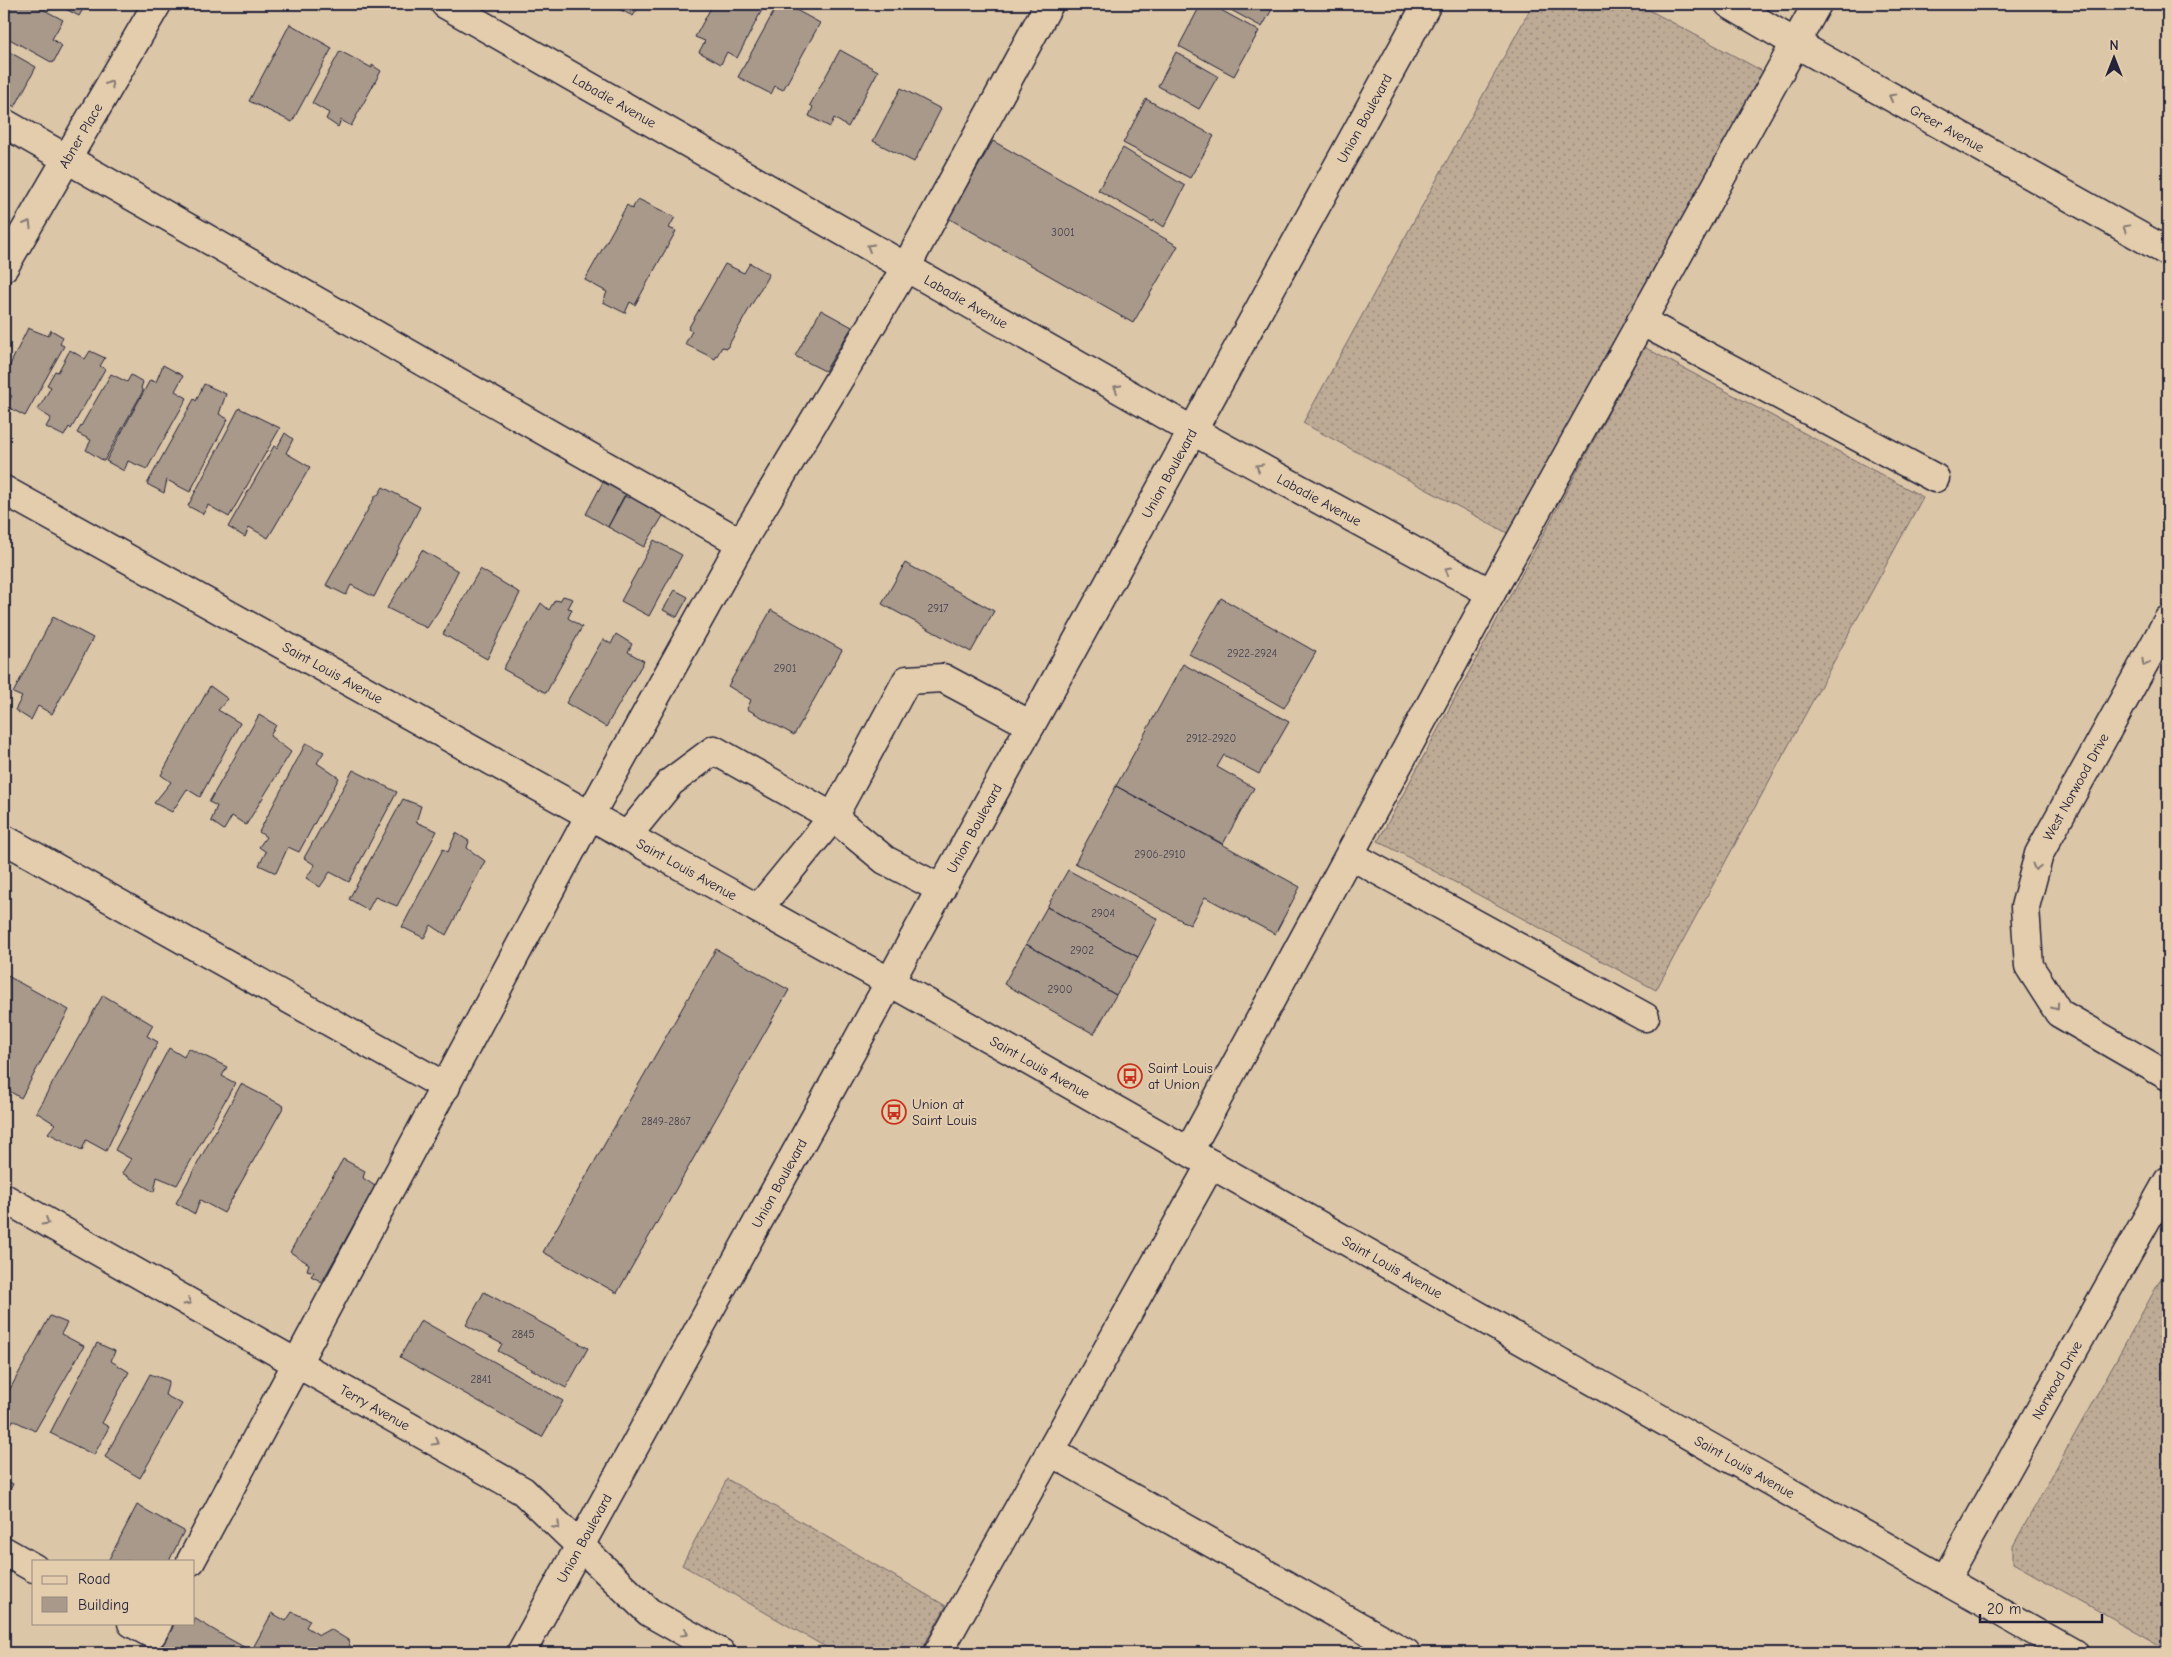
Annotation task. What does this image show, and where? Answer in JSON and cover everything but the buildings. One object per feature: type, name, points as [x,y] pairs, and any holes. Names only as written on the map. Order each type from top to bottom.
[{"type":"street","name":"Abner Place","points":[[4,266],[157,4]]},
{"type":"street","name":"Labadie Avenue","points":[[445,4],[1192,431],[1491,593]]},
{"type":"street","points":[[192,1560],[590,815],[741,543],[906,267],[1049,4]]},
{"type":"street","name":"Union Boulevard","points":[[521,1653],[1428,4]]},
{"type":"street","name":"Greer Avenue","points":[[1729,4],[2168,252]]},
{"type":"street","points":[[938,1653],[1051,1452],[1200,1158],[1350,854],[1491,593],[1817,4]]},
{"type":"street","points":[[4,123],[741,543]]},
{"type":"street","points":[[1641,321],[1935,478]]},
{"type":"street","name":"Saint Louis Avenue","points":[[4,490],[890,982],[2073,1653]]},
{"type":"street","name":"West Norwood Drive","points":[[2168,620],[2040,854],[2025,907],[2029,966],[2059,1013],[2168,1076]]},
{"type":"street","points":[[758,909],[832,817],[907,680],[943,678],[1031,725]]},
{"type":"street","points":[[627,836],[671,782],[714,750],[832,817],[885,860],[941,888]]},
{"type":"street","points":[[4,839],[446,1086]]},
{"type":"street","points":[[1350,854],[1645,1017]]},
{"type":"street","name":"Norwood Drive","points":[[1945,1580],[2168,1181]]},
{"type":"street","name":"Terry Avenue","points":[[4,1198],[523,1491],[579,1547],[649,1612],[722,1653]]},
{"type":"street","points":[[1051,1452],[1406,1653]]},
{"type":"street","points":[[4,1551],[32,1567]]},
{"type":"street","points":[[134,1624],[152,1634],[157,1624]]},
{"type":"shaded area","points":[[1533,4],[1638,4],[1766,73],[1513,536],[1303,423]]},
{"type":"shaded area","points":[[1644,347],[1923,497],[1656,990],[1378,841]]},
{"type":"shaded area","points":[[2168,1266],[2168,1643],[2163,1647],[2013,1563],[2013,1546]]},
{"type":"shaded area","points":[[727,1479],[946,1606],[920,1653],[836,1653],[682,1565]]},
{"type":"place","name":"Saint Louis at Union","points":[[1130,1076]]},
{"type":"place","name":"Union at Saint Louis","points":[[894,1112]]}]
